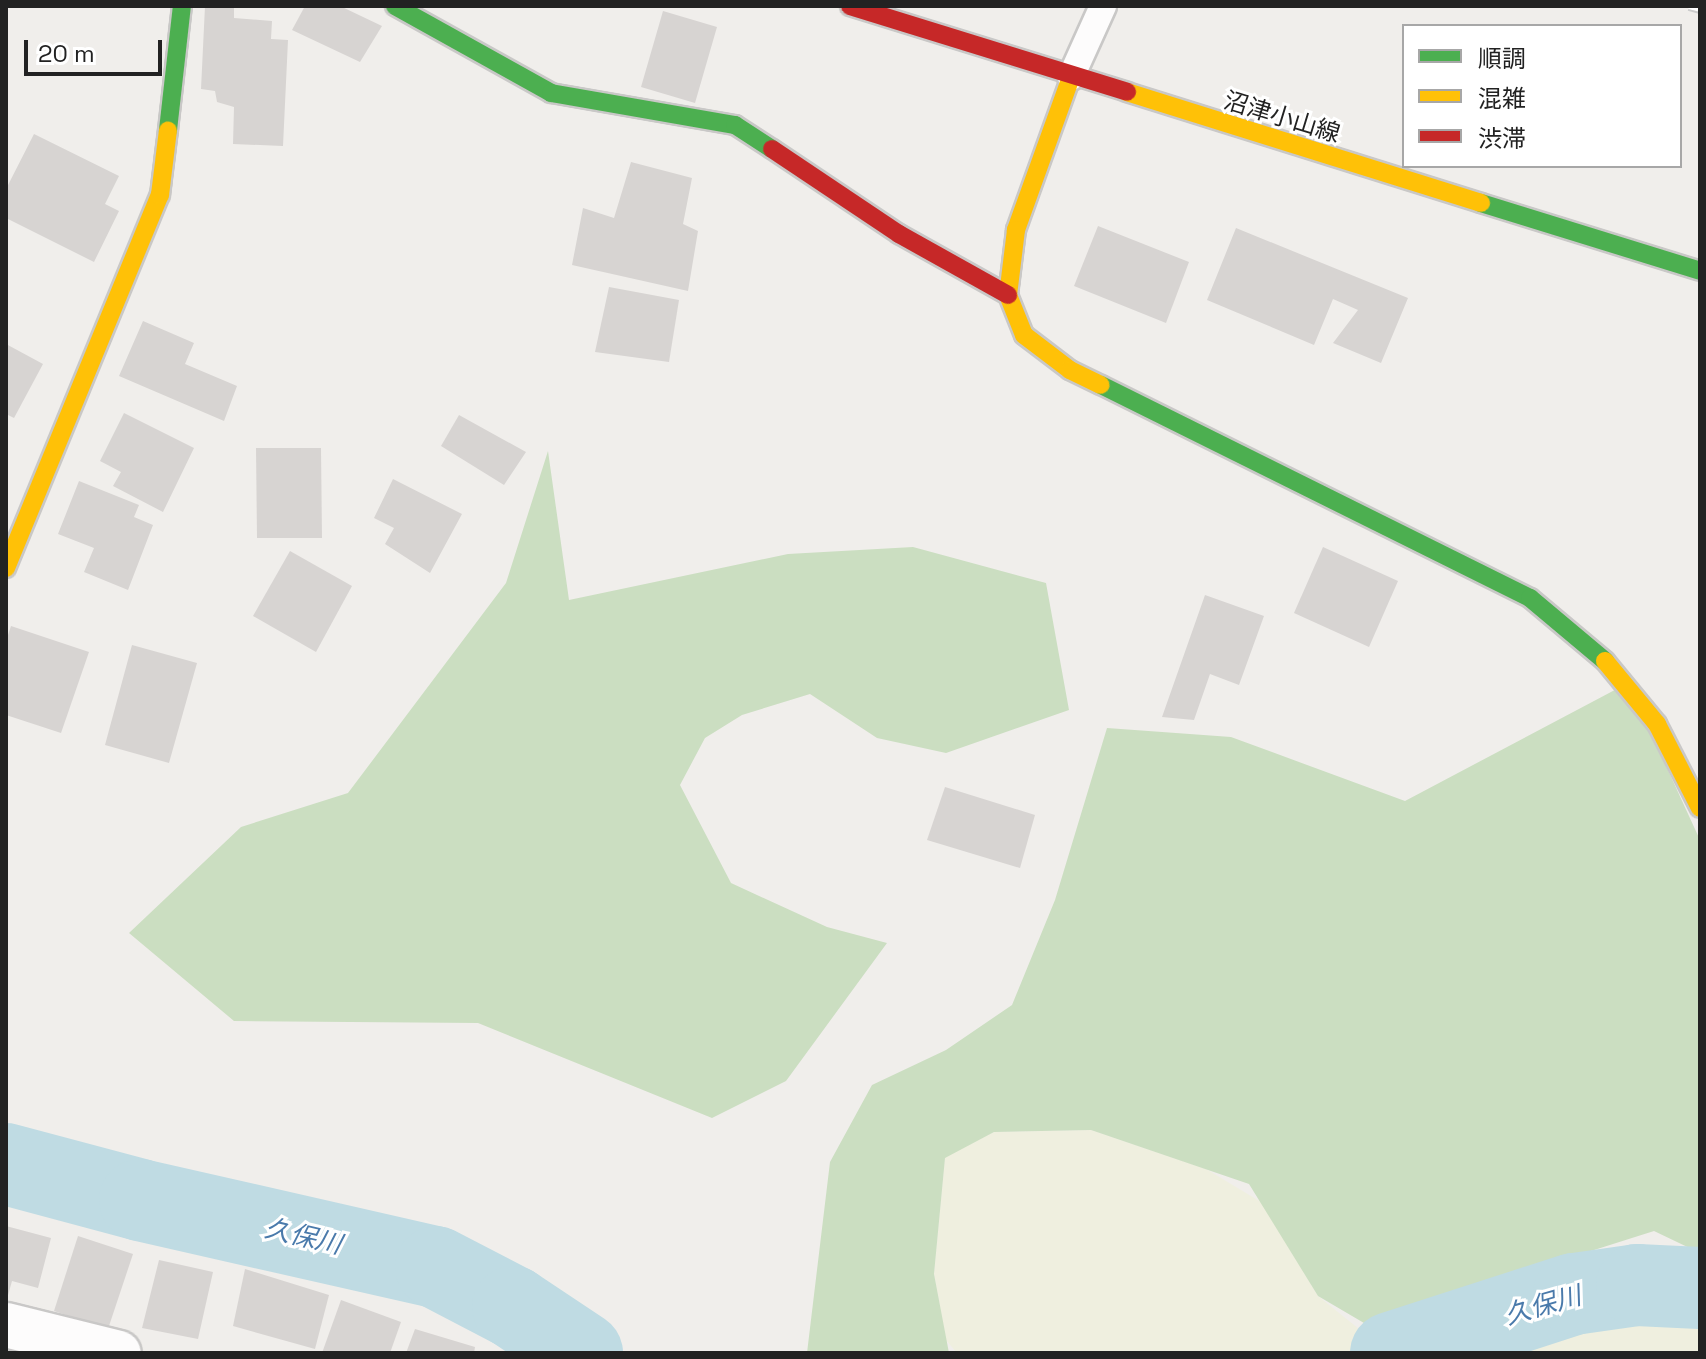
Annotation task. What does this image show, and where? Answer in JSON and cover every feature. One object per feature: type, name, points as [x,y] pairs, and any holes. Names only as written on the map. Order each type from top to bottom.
[{"type":"street","points":[[6,568],[160,195],[182,6]]},
{"type":"street","points":[[395,6],[551,93],[735,125],[899,234],[1008,295]]},
{"type":"street","name":"沼津小山線","points":[[850,6],[1700,271]]},
{"type":"street","points":[[1071,77],[1016,230],[1008,295],[1024,335],[1070,370],[1530,598],[1621,674],[1657,724],[1700,808]]},
{"type":"street","points":[[6,1325],[119,1353]]},
{"type":"lane","points":[[1071,77],[1103,6]]},
{"type":"green space","points":[[548,451],[569,600],[788,554],[913,547],[1046,583],[1069,710],[946,753],[877,738],[810,694],[742,715],[705,738],[680,785],[731,883],[827,927],[887,943],[786,1081],[712,1118],[478,1023],[234,1021],[129,933],[241,827],[348,793],[506,583]]},
{"type":"green space","points":[[1628,683],[1700,840],[1700,1253],[1654,1231],[1364,1323],[1318,1296],[1249,1184],[1091,1130],[994,1132],[945,1158],[934,1274],[949,1353],[807,1353],[830,1162],[872,1085],[946,1050],[1012,1005],[1055,900],[1107,728],[1231,737],[1405,801]]},
{"type":"green space","points":[[1091,1130],[1206,1169],[1261,1202],[1318,1296],[1374,1341],[1351,1353],[957,1353],[946,1340],[934,1274],[945,1157],[994,1132]]},
{"type":"green space","points":[[1682,1299],[1700,1308],[1700,1353],[1497,1353],[1590,1306]]},
{"type":"building","points":[[205,6],[234,6],[234,18],[272,21],[271,39],[288,40],[283,146],[233,144],[234,107],[217,102],[215,91],[201,89]]},
{"type":"building","points":[[305,6],[340,6],[382,26],[360,62],[292,30]]},
{"type":"building","points":[[663,11],[717,27],[695,103],[641,87]]},
{"type":"building","points":[[34,134],[119,176],[105,204],[119,211],[94,262],[6,218],[6,189]]},
{"type":"building","points":[[631,162],[692,178],[683,224],[698,231],[688,291],[572,265],[583,208],[614,218]]},
{"type":"building","points":[[1098,226],[1189,262],[1166,323],[1074,286]]},
{"type":"building","points":[[1236,228],[1408,298],[1381,363],[1333,343],[1358,310],[1333,299],[1314,345],[1207,300]]},
{"type":"building","points":[[609,287],[679,300],[669,362],[595,352]]},
{"type":"building","points":[[143,321],[194,343],[185,364],[237,386],[224,421],[119,376]]},
{"type":"building","points":[[6,344],[43,364],[14,418],[6,414]]},
{"type":"building","points":[[124,413],[194,448],[163,512],[113,486],[121,472],[100,461]]},
{"type":"building","points":[[459,415],[526,452],[504,485],[441,446]]},
{"type":"building","points":[[256,448],[321,448],[322,538],[257,538]]},
{"type":"building","points":[[393,479],[462,514],[430,573],[385,544],[394,528],[374,518]]},
{"type":"building","points":[[79,481],[139,505],[134,517],[153,525],[128,590],[84,572],[94,548],[58,534]]},
{"type":"building","points":[[1323,547],[1398,581],[1369,647],[1294,613]]},
{"type":"building","points":[[290,551],[352,586],[316,652],[253,616]]},
{"type":"building","points":[[1205,595],[1264,616],[1239,685],[1210,674],[1194,720],[1162,717]]},
{"type":"building","points":[[11,626],[89,652],[61,733],[6,715],[6,641]]},
{"type":"building","points":[[132,645],[197,663],[169,763],[105,745]]},
{"type":"building","points":[[945,787],[1035,815],[1020,868],[927,840]]},
{"type":"building","points":[[6,1226],[51,1238],[38,1288],[12,1281],[7,1299]]},
{"type":"building","points":[[78,1236],[133,1254],[108,1329],[54,1311]]},
{"type":"building","points":[[159,1260],[213,1272],[198,1339],[142,1328]]},
{"type":"building","points":[[245,1269],[329,1295],[315,1349],[233,1326]]},
{"type":"building","points":[[341,1300],[401,1322],[390,1353],[322,1353]]},
{"type":"building","points":[[415,1329],[475,1347],[474,1353],[406,1353]]},
{"type":"waterway","name":"久保川","points":[[6,1164],[140,1200],[436,1267],[513,1307],[582,1353]]},
{"type":"waterway","name":"久保川","points":[[1391,1353],[1574,1294],[1637,1285],[1700,1288]]},
{"type":"railway","points":[[1689,6],[1700,9]]},
{"type":"traffic: fast","points":[[168,130],[182,6]]},
{"type":"traffic: fast","points":[[395,6],[551,93],[735,125],[772,149]]},
{"type":"traffic: fast","points":[[1481,203],[1700,271]]},
{"type":"traffic: fast","points":[[1101,385],[1530,598],[1605,661]]},
{"type":"traffic: slow","points":[[1071,77],[1016,230],[1008,295],[1024,335],[1070,370],[1101,385]]},
{"type":"traffic: slow","points":[[1127,92],[1481,203]]},
{"type":"traffic: slow","points":[[6,568],[160,195],[168,130]]},
{"type":"traffic: slow","points":[[1605,661],[1657,724],[1700,808]]},
{"type":"traffic: jam","points":[[850,6],[1127,92]]},
{"type":"traffic: jam","points":[[772,149],[899,234],[1008,295]]}]
